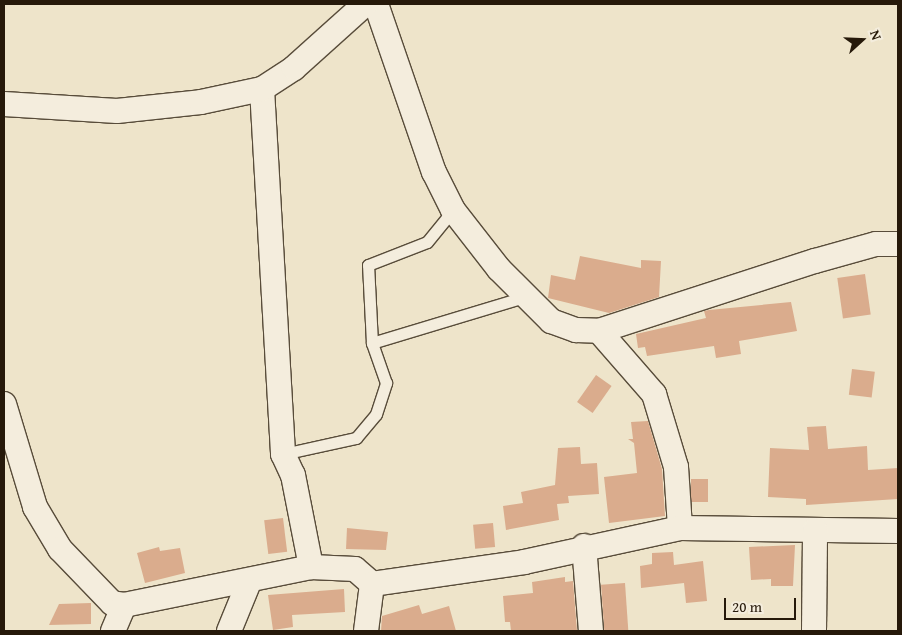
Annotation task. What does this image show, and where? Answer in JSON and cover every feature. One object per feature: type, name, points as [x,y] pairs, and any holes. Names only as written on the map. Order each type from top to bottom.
[{"type":"street","points":[[4,104],[117,111],[201,102],[262,89],[294,68],[365,4]]},
{"type":"street","points":[[376,4],[431,164],[453,210],[499,269],[530,296],[551,321],[576,330],[600,331],[815,261],[876,244],[898,244]]},
{"type":"street","points":[[262,89],[284,454],[293,475],[310,567]]},
{"type":"street","points":[[600,331],[654,394],[676,466],[680,528]]},
{"type":"street","points":[[4,404],[35,507],[60,549],[112,603],[124,605],[250,582],[310,567],[354,569],[372,584],[524,562],[584,546],[680,528],[898,531]]},
{"type":"street","points":[[814,631],[815,530]]},
{"type":"street","points":[[584,546],[591,631]]},
{"type":"street","points":[[229,631],[250,582]]},
{"type":"street","points":[[366,631],[372,584]]},
{"type":"street","points":[[113,631],[124,605]]},
{"type":"lane","points":[[284,454],[356,438],[376,414],[386,383],[372,344],[368,265],[427,242],[453,210]]},
{"type":"lane","points":[[372,344],[530,296]]},
{"type":"building","points":[[580,256],[641,268],[641,260],[661,261],[659,297],[609,313],[548,298],[551,275],[575,280]]},
{"type":"building","points":[[865,274],[871,315],[843,318],[837,278]]},
{"type":"building","points":[[791,302],[797,331],[739,341],[741,354],[716,358],[714,346],[647,356],[645,347],[638,348],[636,334],[706,318],[704,311]]},
{"type":"building","points":[[852,369],[875,372],[872,398],[849,395]]},
{"type":"building","points":[[596,375],[612,386],[593,413],[577,402]]},
{"type":"building","points":[[648,421],[662,469],[665,516],[609,523],[604,477],[637,473],[634,443],[628,439],[633,439],[631,422]]},
{"type":"building","points":[[826,426],[828,449],[867,446],[868,470],[898,468],[898,499],[806,505],[806,499],[768,497],[770,448],[809,450],[807,427]]},
{"type":"building","points":[[580,447],[581,464],[597,463],[599,494],[568,496],[569,503],[557,504],[559,520],[506,530],[503,506],[523,503],[521,492],[555,485],[558,448]]},
{"type":"building","points":[[691,479],[708,479],[708,502],[691,502]]},
{"type":"building","points":[[283,518],[287,552],[268,554],[264,520]]},
{"type":"building","points":[[493,523],[495,547],[475,549],[473,525]]},
{"type":"building","points":[[347,528],[388,532],[386,550],[346,549]]},
{"type":"building","points":[[795,545],[793,586],[771,586],[771,579],[751,580],[749,547]]},
{"type":"building","points":[[159,547],[160,551],[180,548],[185,573],[145,583],[137,553]]},
{"type":"building","points":[[673,552],[674,565],[703,561],[707,601],[686,603],[684,583],[641,588],[640,566],[652,564],[652,553]]},
{"type":"building","points":[[565,577],[565,582],[573,581],[577,631],[511,631],[510,622],[505,622],[503,596],[533,593],[532,582]]},
{"type":"building","points":[[625,583],[628,630],[604,631],[601,585]]},
{"type":"building","points":[[344,589],[345,612],[292,615],[293,627],[273,630],[268,595]]},
{"type":"building","points":[[91,603],[91,624],[49,625],[59,604]]},
{"type":"building","points":[[419,605],[422,614],[449,606],[456,631],[381,631],[382,616]]}]
